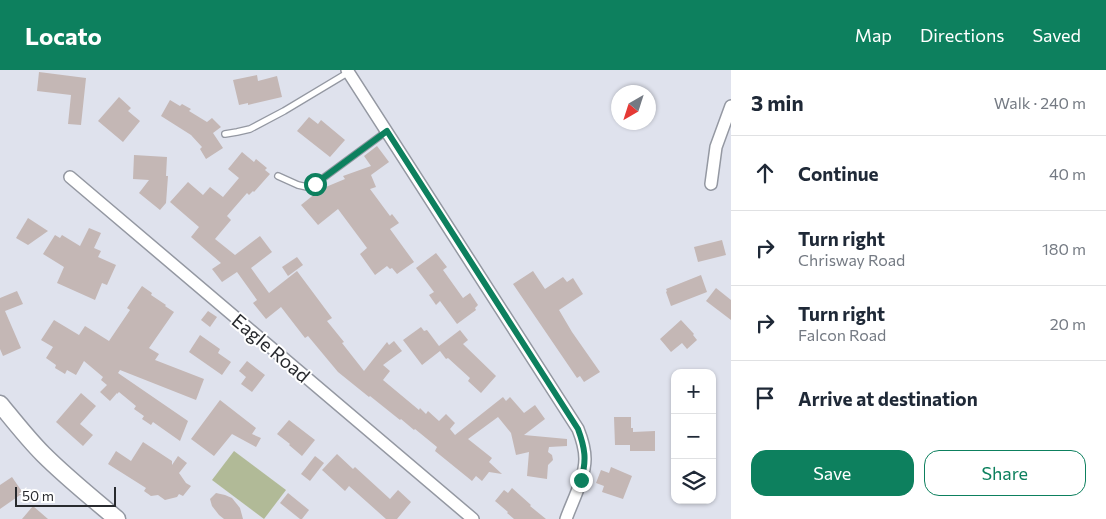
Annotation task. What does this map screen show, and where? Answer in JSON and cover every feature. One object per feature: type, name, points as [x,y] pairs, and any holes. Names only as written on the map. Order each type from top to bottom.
[{"type":"main road","points":[[0,404],[44,455],[117,519]]},
{"type":"street","points":[[348,71],[578,429],[582,440],[585,460],[584,469],[566,519]]},
{"type":"street","points":[[711,184],[716,146],[731,106]]},
{"type":"street","name":"Eagle Road","points":[[70,177],[472,519]]},
{"type":"lane","points":[[225,134],[250,129],[348,71]]},
{"type":"lane","points":[[278,176],[307,187],[315,184],[387,131]]},
{"type":"green space","points":[[234,451],[286,490],[264,519],[212,480]]},
{"type":"building","points":[[39,72],[86,78],[81,125],[68,124],[71,95],[37,91]]},
{"type":"building","points":[[257,75],[258,81],[277,76],[282,97],[248,105],[248,103],[239,105],[233,80]]},
{"type":"building","points":[[119,97],[131,108],[128,111],[140,121],[123,142],[98,121]]},
{"type":"building","points":[[170,100],[180,106],[182,104],[191,109],[189,111],[207,122],[212,118],[221,127],[213,133],[223,148],[206,159],[200,149],[202,147],[191,135],[161,116]]},
{"type":"building","points":[[309,117],[318,124],[321,120],[345,140],[330,157],[297,131]]},
{"type":"building","points":[[377,146],[389,162],[371,175],[376,187],[370,189],[390,216],[392,214],[399,223],[390,229],[414,262],[397,274],[392,268],[390,269],[387,266],[375,275],[360,254],[367,248],[338,209],[318,225],[301,205],[321,189],[345,179],[343,176],[371,166],[364,156]]},
{"type":"building","points":[[242,152],[254,162],[256,159],[267,168],[265,170],[270,174],[254,192],[249,195],[247,193],[227,216],[231,220],[215,239],[235,255],[260,236],[272,252],[251,268],[269,293],[297,271],[332,318],[327,321],[364,371],[387,342],[389,345],[394,341],[402,351],[383,365],[390,371],[383,380],[426,414],[428,411],[439,421],[446,414],[455,423],[450,429],[455,435],[503,397],[506,401],[510,397],[524,413],[535,405],[545,419],[524,435],[567,439],[567,446],[549,447],[548,452],[552,455],[553,460],[548,465],[547,479],[527,476],[529,452],[516,455],[511,433],[498,417],[468,439],[492,458],[489,462],[502,474],[489,472],[482,481],[476,476],[472,481],[435,451],[437,447],[415,429],[400,420],[338,372],[308,336],[305,338],[281,307],[266,319],[253,303],[257,300],[237,272],[222,282],[212,269],[221,263],[191,237],[199,227],[170,202],[188,182],[203,195],[210,187],[223,197],[239,178],[228,169]]},
{"type":"building","points":[[134,155],[167,157],[166,203],[160,210],[139,193],[149,180],[133,179]]},
{"type":"building","points":[[28,218],[48,231],[28,245],[16,238]]},
{"type":"building","points":[[89,228],[101,233],[94,248],[101,251],[98,257],[116,265],[107,285],[102,283],[95,300],[57,283],[64,267],[43,254],[55,235],[60,238],[62,235],[80,246]]},
{"type":"building","points":[[722,240],[726,255],[698,262],[694,247]]},
{"type":"building","points":[[436,253],[447,267],[443,270],[463,298],[470,293],[478,305],[475,308],[476,310],[457,324],[440,301],[436,305],[429,295],[434,292],[416,268]]},
{"type":"building","points":[[297,257],[303,265],[288,276],[282,267]]},
{"type":"building","points":[[533,271],[545,289],[563,277],[567,282],[573,278],[583,294],[559,310],[600,372],[584,382],[580,376],[577,378],[513,284]]},
{"type":"building","points":[[701,275],[707,292],[671,306],[666,289]]},
{"type":"building","points":[[142,286],[174,312],[149,348],[159,354],[155,360],[204,379],[196,400],[120,370],[118,373],[188,421],[180,441],[153,422],[151,425],[142,419],[144,416],[134,409],[136,406],[119,392],[110,401],[100,392],[107,385],[101,380],[103,377],[84,361],[76,375],[67,370],[65,374],[55,368],[56,365],[46,358],[53,347],[41,340],[54,320],[79,335],[85,326],[109,341],[130,310],[127,308]]},
{"type":"building","points":[[716,288],[731,300],[731,320],[706,301]]},
{"type":"building","points":[[17,291],[23,304],[5,311],[21,348],[3,356],[0,349],[0,298]]},
{"type":"building","points":[[208,311],[217,317],[210,327],[201,320]]},
{"type":"building","points":[[681,320],[697,340],[687,349],[682,343],[671,352],[660,339]]},
{"type":"building","points":[[421,327],[424,331],[427,330],[439,346],[460,330],[468,340],[463,344],[496,376],[481,393],[468,381],[470,378],[448,358],[446,359],[440,351],[422,365],[403,340]]},
{"type":"building","points":[[200,335],[220,349],[218,353],[231,362],[222,375],[189,352]]},
{"type":"building","points":[[247,361],[265,375],[252,392],[241,384],[246,377],[239,371]]},
{"type":"building","points":[[81,393],[96,406],[80,424],[93,435],[83,446],[56,422]]},
{"type":"building","points":[[220,400],[256,428],[252,434],[261,438],[256,447],[232,434],[214,456],[191,439]]},
{"type":"building","points":[[614,417],[631,417],[633,432],[655,431],[655,451],[630,451],[630,445],[615,445]]},
{"type":"building","points":[[289,420],[315,440],[302,456],[277,434]]},
{"type":"building","points":[[143,442],[172,461],[172,465],[178,456],[187,463],[179,473],[186,483],[191,486],[183,496],[179,494],[177,497],[165,500],[158,495],[151,496],[144,491],[146,488],[108,464],[116,451],[131,461]]},
{"type":"building","points":[[337,454],[353,469],[355,467],[390,499],[398,490],[411,502],[397,519],[386,519],[349,486],[345,491],[322,470]]},
{"type":"building","points":[[315,456],[324,463],[310,481],[301,474]]},
{"type":"building","points":[[611,467],[632,476],[623,499],[602,492],[604,486],[596,483],[601,470],[609,473]]},
{"type":"building","points":[[12,477],[23,493],[0,509],[0,485]]},
{"type":"building","points":[[512,488],[546,519],[514,519],[507,513],[495,501],[504,490],[508,493]]},
{"type":"building","points":[[216,493],[232,498],[240,508],[243,519],[224,519],[219,515],[212,506],[210,499]]},
{"type":"building","points":[[288,493],[309,510],[302,519],[280,503]]},
{"type":"building","points":[[33,506],[48,519],[22,519]]},
{"type":"route","points":[[315,184],[387,131],[578,429],[585,460],[581,480]]}]
